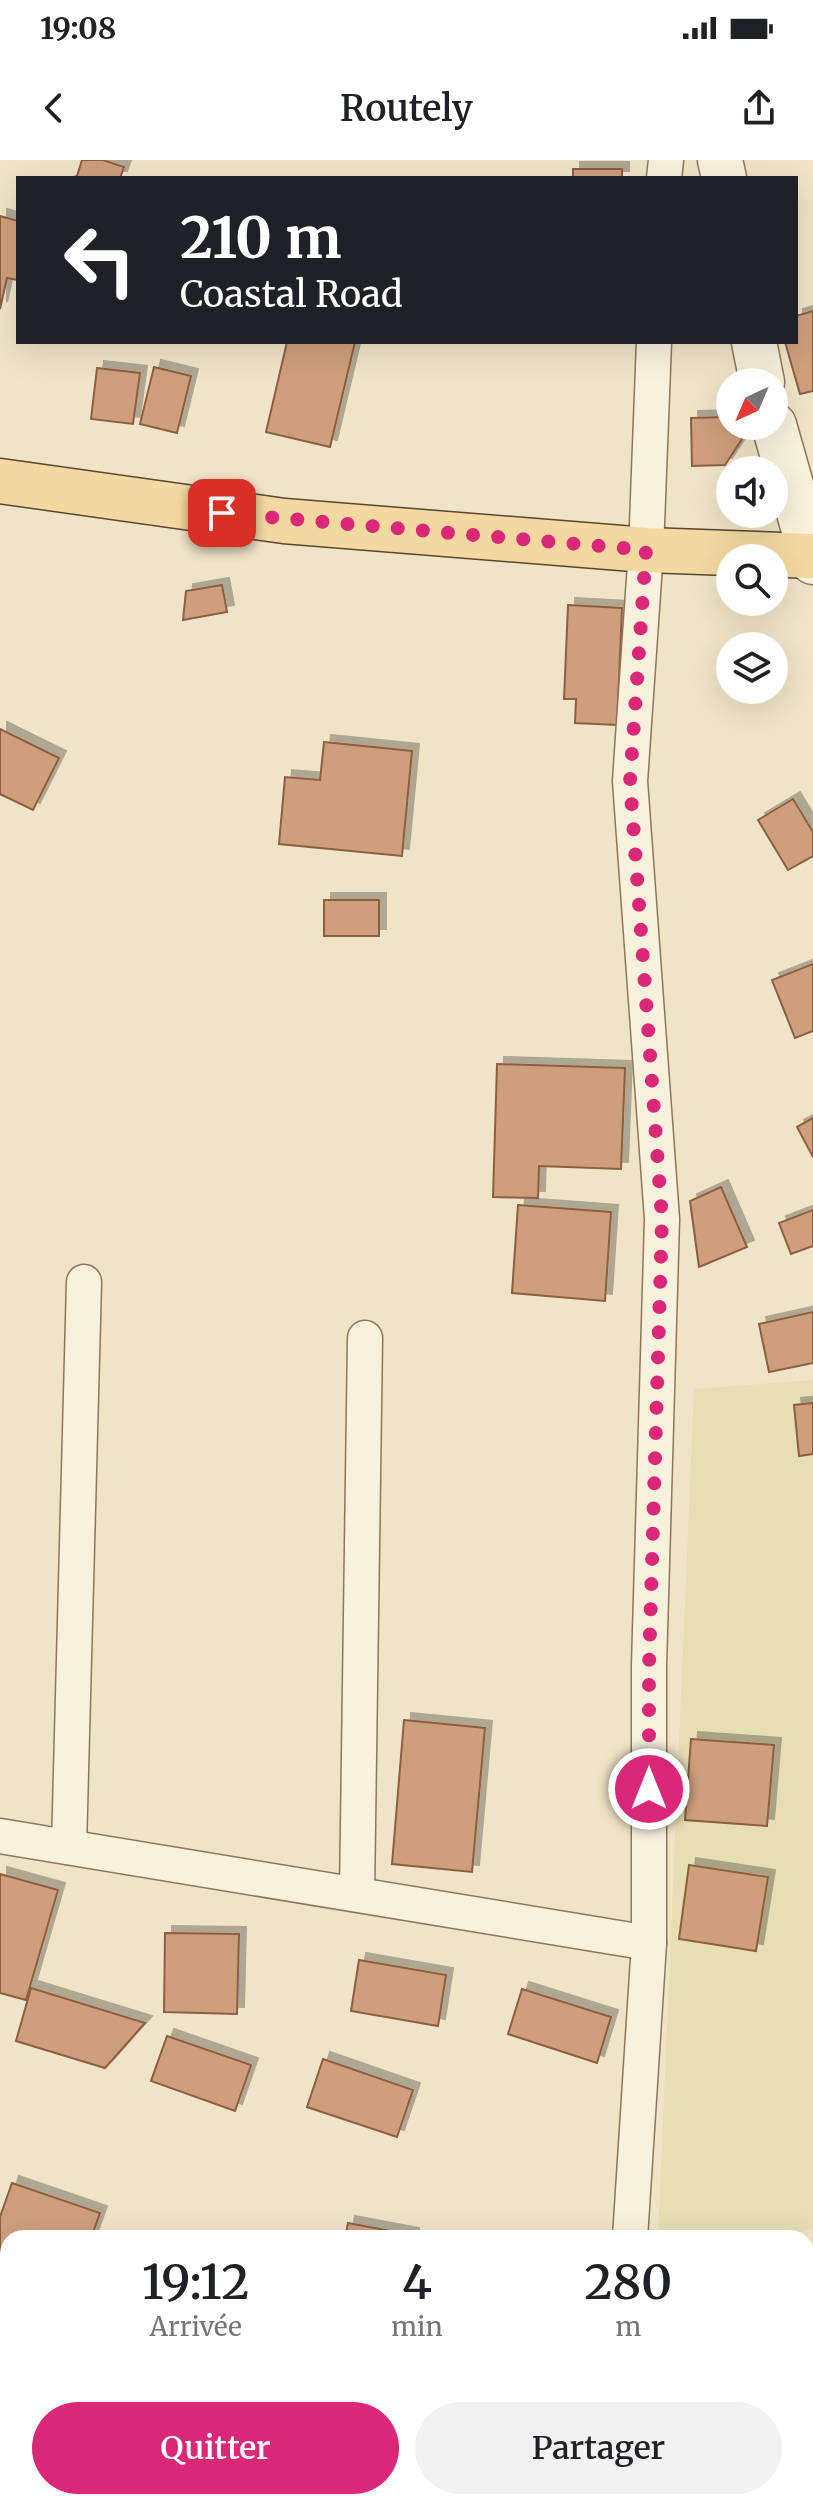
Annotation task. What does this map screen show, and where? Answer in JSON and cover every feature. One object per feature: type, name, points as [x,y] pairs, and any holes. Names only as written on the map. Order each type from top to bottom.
[{"type":"main road","points":[[0,481],[284,521],[646,550],[812,558]]},
{"type":"street","points":[[631,2230],[649,1943],[649,1666],[662,1219],[630,781],[646,550],[654,344]]},
{"type":"street","points":[[754,344],[759,368]]},
{"type":"street","points":[[778,440],[812,558]]},
{"type":"street","points":[[69,1847],[84,1282]]},
{"type":"street","points":[[357,1894],[365,1338]]},
{"type":"street","points":[[0,1836],[649,1943]]},
{"type":"shaded area","points":[[813,1380],[813,2228],[808,2230],[658,2230],[694,1389]]},
{"type":"building","points":[[82,160],[103,160],[124,167],[121,176],[77,176]]},
{"type":"building","points":[[573,169],[622,169],[622,176],[573,176]]},
{"type":"building","points":[[0,216],[16,220],[16,280],[7,278],[0,309]]},
{"type":"building","points":[[813,311],[813,391],[800,394],[786,344],[798,344],[798,315]]},
{"type":"building","points":[[287,344],[355,344],[330,447],[266,432]]},
{"type":"building","points":[[154,367],[191,376],[177,433],[140,424]]},
{"type":"building","points":[[97,368],[140,373],[133,424],[91,419]]},
{"type":"building","points":[[716,417],[716,440],[741,440],[731,456],[716,456],[716,465],[692,466],[691,418]]},
{"type":"building","points":[[222,585],[227,612],[183,620],[186,591]]},
{"type":"building","points":[[568,605],[622,608],[617,725],[575,723],[576,699],[564,699]]},
{"type":"building","points":[[0,729],[59,758],[33,810],[0,794]]},
{"type":"building","points":[[324,742],[412,751],[402,856],[279,844],[285,777],[320,780]]},
{"type":"building","points":[[793,799],[813,832],[813,856],[788,870],[758,820]]},
{"type":"building","points":[[324,900],[379,900],[379,936],[324,936]]},
{"type":"building","points":[[813,964],[813,1031],[795,1038],[772,980]]},
{"type":"building","points":[[497,1064],[625,1068],[621,1169],[539,1166],[538,1198],[493,1197]]},
{"type":"building","points":[[813,1118],[813,1157],[797,1127]]},
{"type":"building","points":[[721,1187],[747,1247],[699,1267],[690,1201]]},
{"type":"building","points":[[518,1205],[611,1212],[605,1301],[512,1293]]},
{"type":"building","points":[[813,1210],[813,1246],[791,1254],[779,1223]]},
{"type":"building","points":[[813,1312],[813,1363],[769,1372],[759,1324]]},
{"type":"building","points":[[813,1403],[813,1454],[799,1456],[794,1405]]},
{"type":"building","points":[[404,1720],[485,1728],[472,1872],[392,1864]]},
{"type":"building","points":[[691,1739],[774,1745],[767,1826],[685,1820]]},
{"type":"building","points":[[689,1865],[768,1877],[756,1951],[679,1939]]},
{"type":"building","points":[[0,1874],[58,1890],[26,2000],[0,1993]]},
{"type":"building","points":[[165,1933],[239,1934],[237,2014],[164,2012]]},
{"type":"building","points":[[359,1960],[446,1975],[438,2026],[351,2011]]},
{"type":"building","points":[[31,1988],[145,2023],[105,2068],[16,2041]]},
{"type":"building","points":[[522,1989],[611,2017],[597,2063],[508,2034]]},
{"type":"building","points":[[167,2036],[251,2065],[235,2111],[151,2081]]},
{"type":"building","points":[[323,2059],[413,2090],[397,2137],[307,2107]]},
{"type":"building","points":[[12,2183],[100,2213],[94,2230],[0,2230],[0,2217]]},
{"type":"building","points":[[348,2223],[385,2230],[347,2230]]},
{"type":"route","points":[[222,513],[284,521],[646,550],[630,781],[662,1219],[649,1666],[649,1789]]}]
